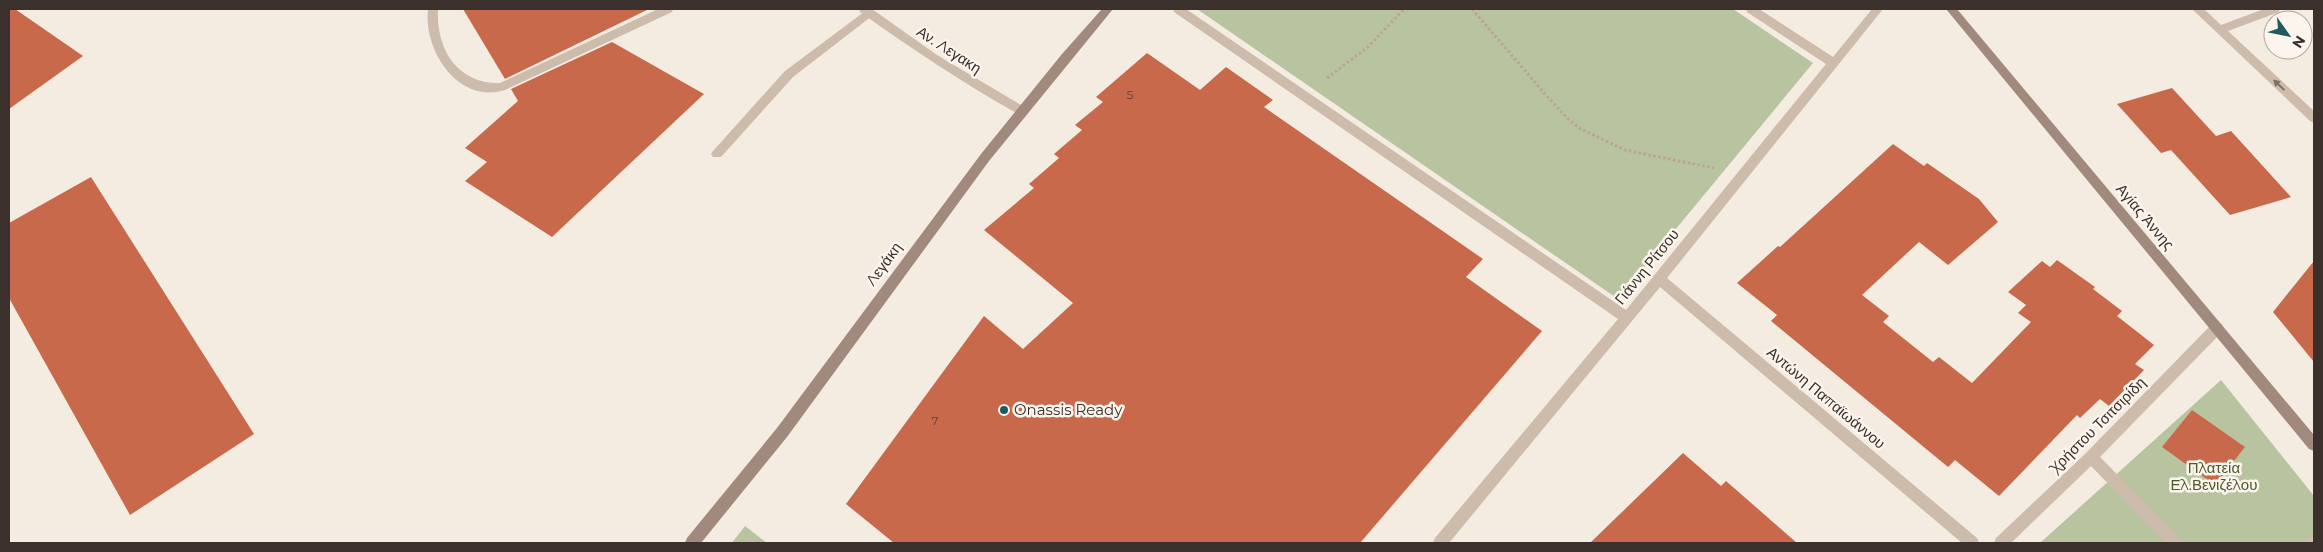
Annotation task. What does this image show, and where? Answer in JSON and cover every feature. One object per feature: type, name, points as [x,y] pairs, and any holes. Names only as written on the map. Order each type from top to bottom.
[{"type":"street","points":[[433,9],[432,32],[436,46],[444,60],[456,72],[471,82],[490,89],[502,87],[668,9]]},
{"type":"street","name":"Λεγάκη","points":[[692,543],[793,418],[910,256],[1022,111],[1108,9]]},
{"type":"street","points":[[1178,9],[1627,318]]},
{"type":"street","points":[[1751,9],[1833,64]]},
{"type":"street","name":"Γιάννη Ρίτσου","points":[[1440,543],[1627,318],[1878,9]]},
{"type":"street","name":"Αγίας Άννης","points":[[1951,9],[2314,445]]},
{"type":"street","points":[[2197,9],[2314,118]]},
{"type":"street","points":[[2220,30],[2275,9]]},
{"type":"street","points":[[717,154],[789,74],[866,11]]},
{"type":"street","name":"Αν. Λεγακη","points":[[866,11],[974,84],[1022,111]]},
{"type":"street","name":"Αντώνη Παπαϊωάννου","points":[[1659,278],[1971,543]]},
{"type":"street","name":"Χρήστου Τσιτσιρίδη","points":[[2001,543],[2091,457],[2217,328]]},
{"type":"street","points":[[2091,457],[2175,543]]},
{"type":"path","points":[[1302,94],[1336,72],[1368,47],[1404,9]]},
{"type":"path","points":[[1472,9],[1545,94],[1567,118],[1581,129],[1625,150],[1646,156],[1744,174]]},
{"type":"green space","points":[[1197,9],[1733,9],[1813,63],[1618,299]]},
{"type":"green space","name":"Πλατεία Ελ.Βενιζέλου","points":[[2221,380],[2314,496],[2314,543],[2040,543]]},
{"type":"green space","points":[[745,526],[767,543],[732,543]]},
{"type":"building","points":[[9,9],[15,9],[83,56],[9,109]]},
{"type":"building","points":[[463,9],[649,9],[505,79]]},
{"type":"building","points":[[612,42],[704,94],[552,237],[465,181],[487,162],[465,148],[518,101],[511,89]]},
{"type":"building","points":[[1147,53],[1200,90],[1226,67],[1273,100],[1264,107],[1483,259],[1466,277],[1542,331],[1360,543],[894,543],[846,504],[984,316],[1023,349],[1073,303],[984,230],[1034,188],[1029,184],[1059,158],[1054,154],[1082,130],[1075,125],[1103,102],[1096,97]]},
{"type":"building","points":[[2172,88],[2216,136],[2231,131],[2291,197],[2230,215],[2171,150],[2161,153],[2117,104]]},
{"type":"building","points":[[1893,144],[1924,166],[1927,163],[1979,199],[1998,222],[1948,265],[1919,242],[1862,295],[1889,316],[1883,322],[1933,362],[1939,357],[1972,383],[2031,322],[2018,313],[2026,305],[2008,292],[2042,261],[2050,267],[2057,260],[2095,287],[2093,289],[2122,311],[2117,316],[2154,345],[2135,364],[2144,370],[2109,406],[2100,399],[2080,418],[2077,415],[1999,496],[1955,460],[1948,467],[1771,321],[1777,315],[1737,283],[1778,246],[1780,247]]},
{"type":"building","points":[[91,177],[254,434],[130,515],[9,298],[9,223]]},
{"type":"building","points":[[2314,261],[2314,362],[2273,312]]},
{"type":"building","points":[[2192,410],[2245,447],[2215,485],[2162,447]]},
{"type":"building","points":[[1683,453],[1721,486],[1726,481],[1797,543],[1590,543]]},
{"type":"place","name":"Onassis Ready","points":[[1004,410]]}]
